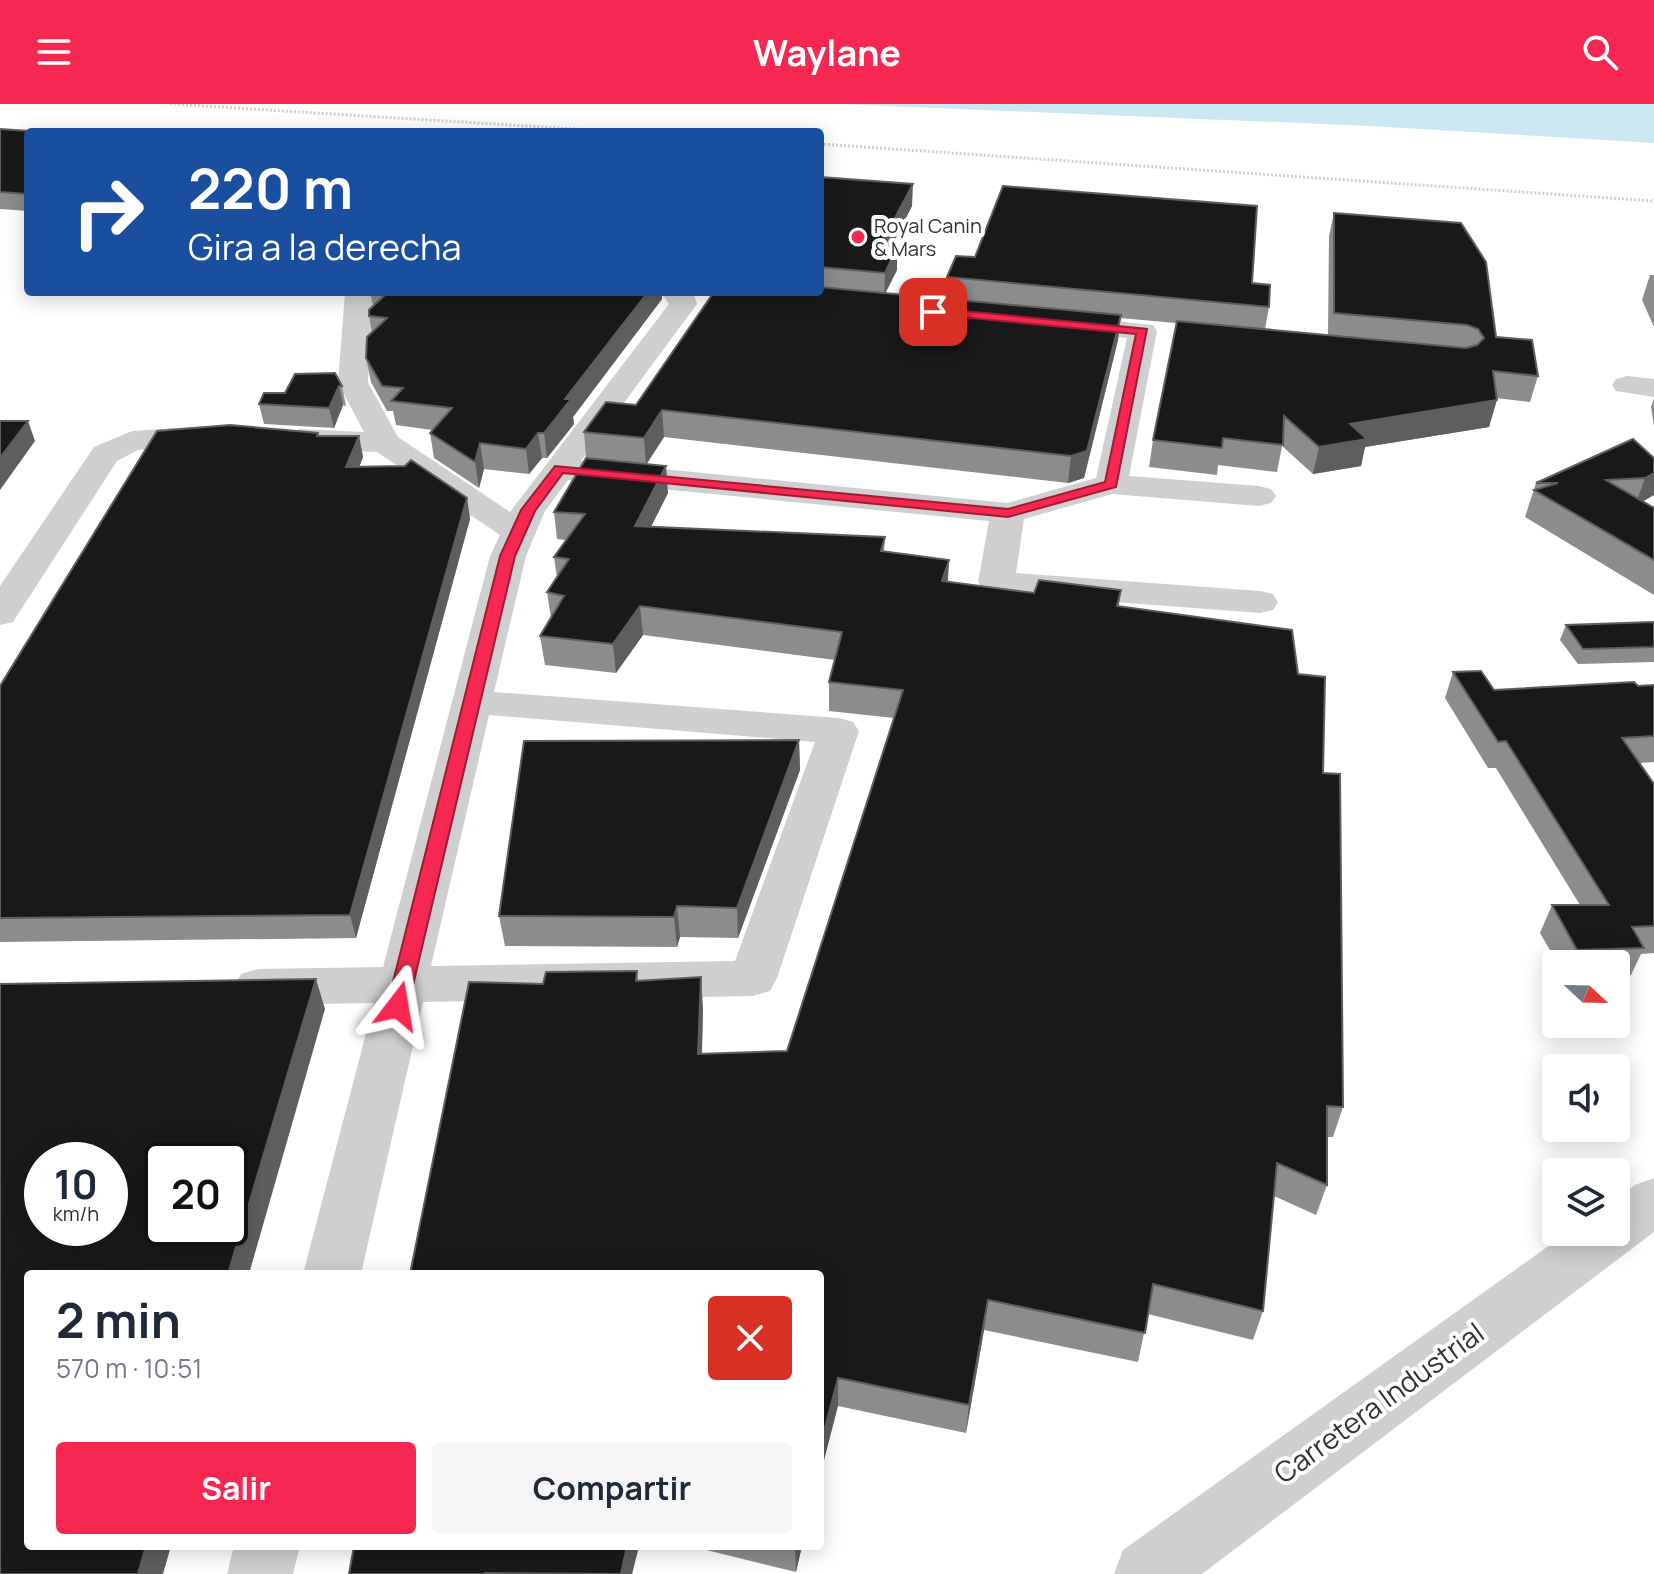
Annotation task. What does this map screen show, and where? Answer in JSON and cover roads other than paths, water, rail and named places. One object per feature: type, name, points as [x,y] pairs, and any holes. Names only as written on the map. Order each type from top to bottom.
[{"type":"street","points":[[359,296],[353,383],[385,443],[518,532]]},
{"type":"street","points":[[333,1270],[508,556],[528,510],[683,304],[681,296]]},
{"type":"street","points":[[1034,321],[1174,334]]},
{"type":"street","points":[[1111,484],[1143,331]]},
{"type":"street","points":[[0,614],[105,454],[132,441],[255,435],[385,443]]},
{"type":"street","points":[[559,469],[1008,513],[1111,484],[1259,496]]},
{"type":"street","points":[[1008,513],[996,582],[1260,602]]},
{"type":"street","points":[[218,988],[753,978],[839,731],[472,702]]},
{"type":"street","name":"Carretera Industrial","points":[[1630,1218],[1654,1201]]},
{"type":"street","name":"Carretera Industrial","points":[[1147,1574],[1592,1246]]},
{"type":"street","points":[[260,1574],[266,1550]]},
{"type":"water","points":[[840,104],[1654,104],[1654,143],[1370,126]]},
{"type":"place","name":"Royal Canin & Mars","points":[[858,237]]}]
